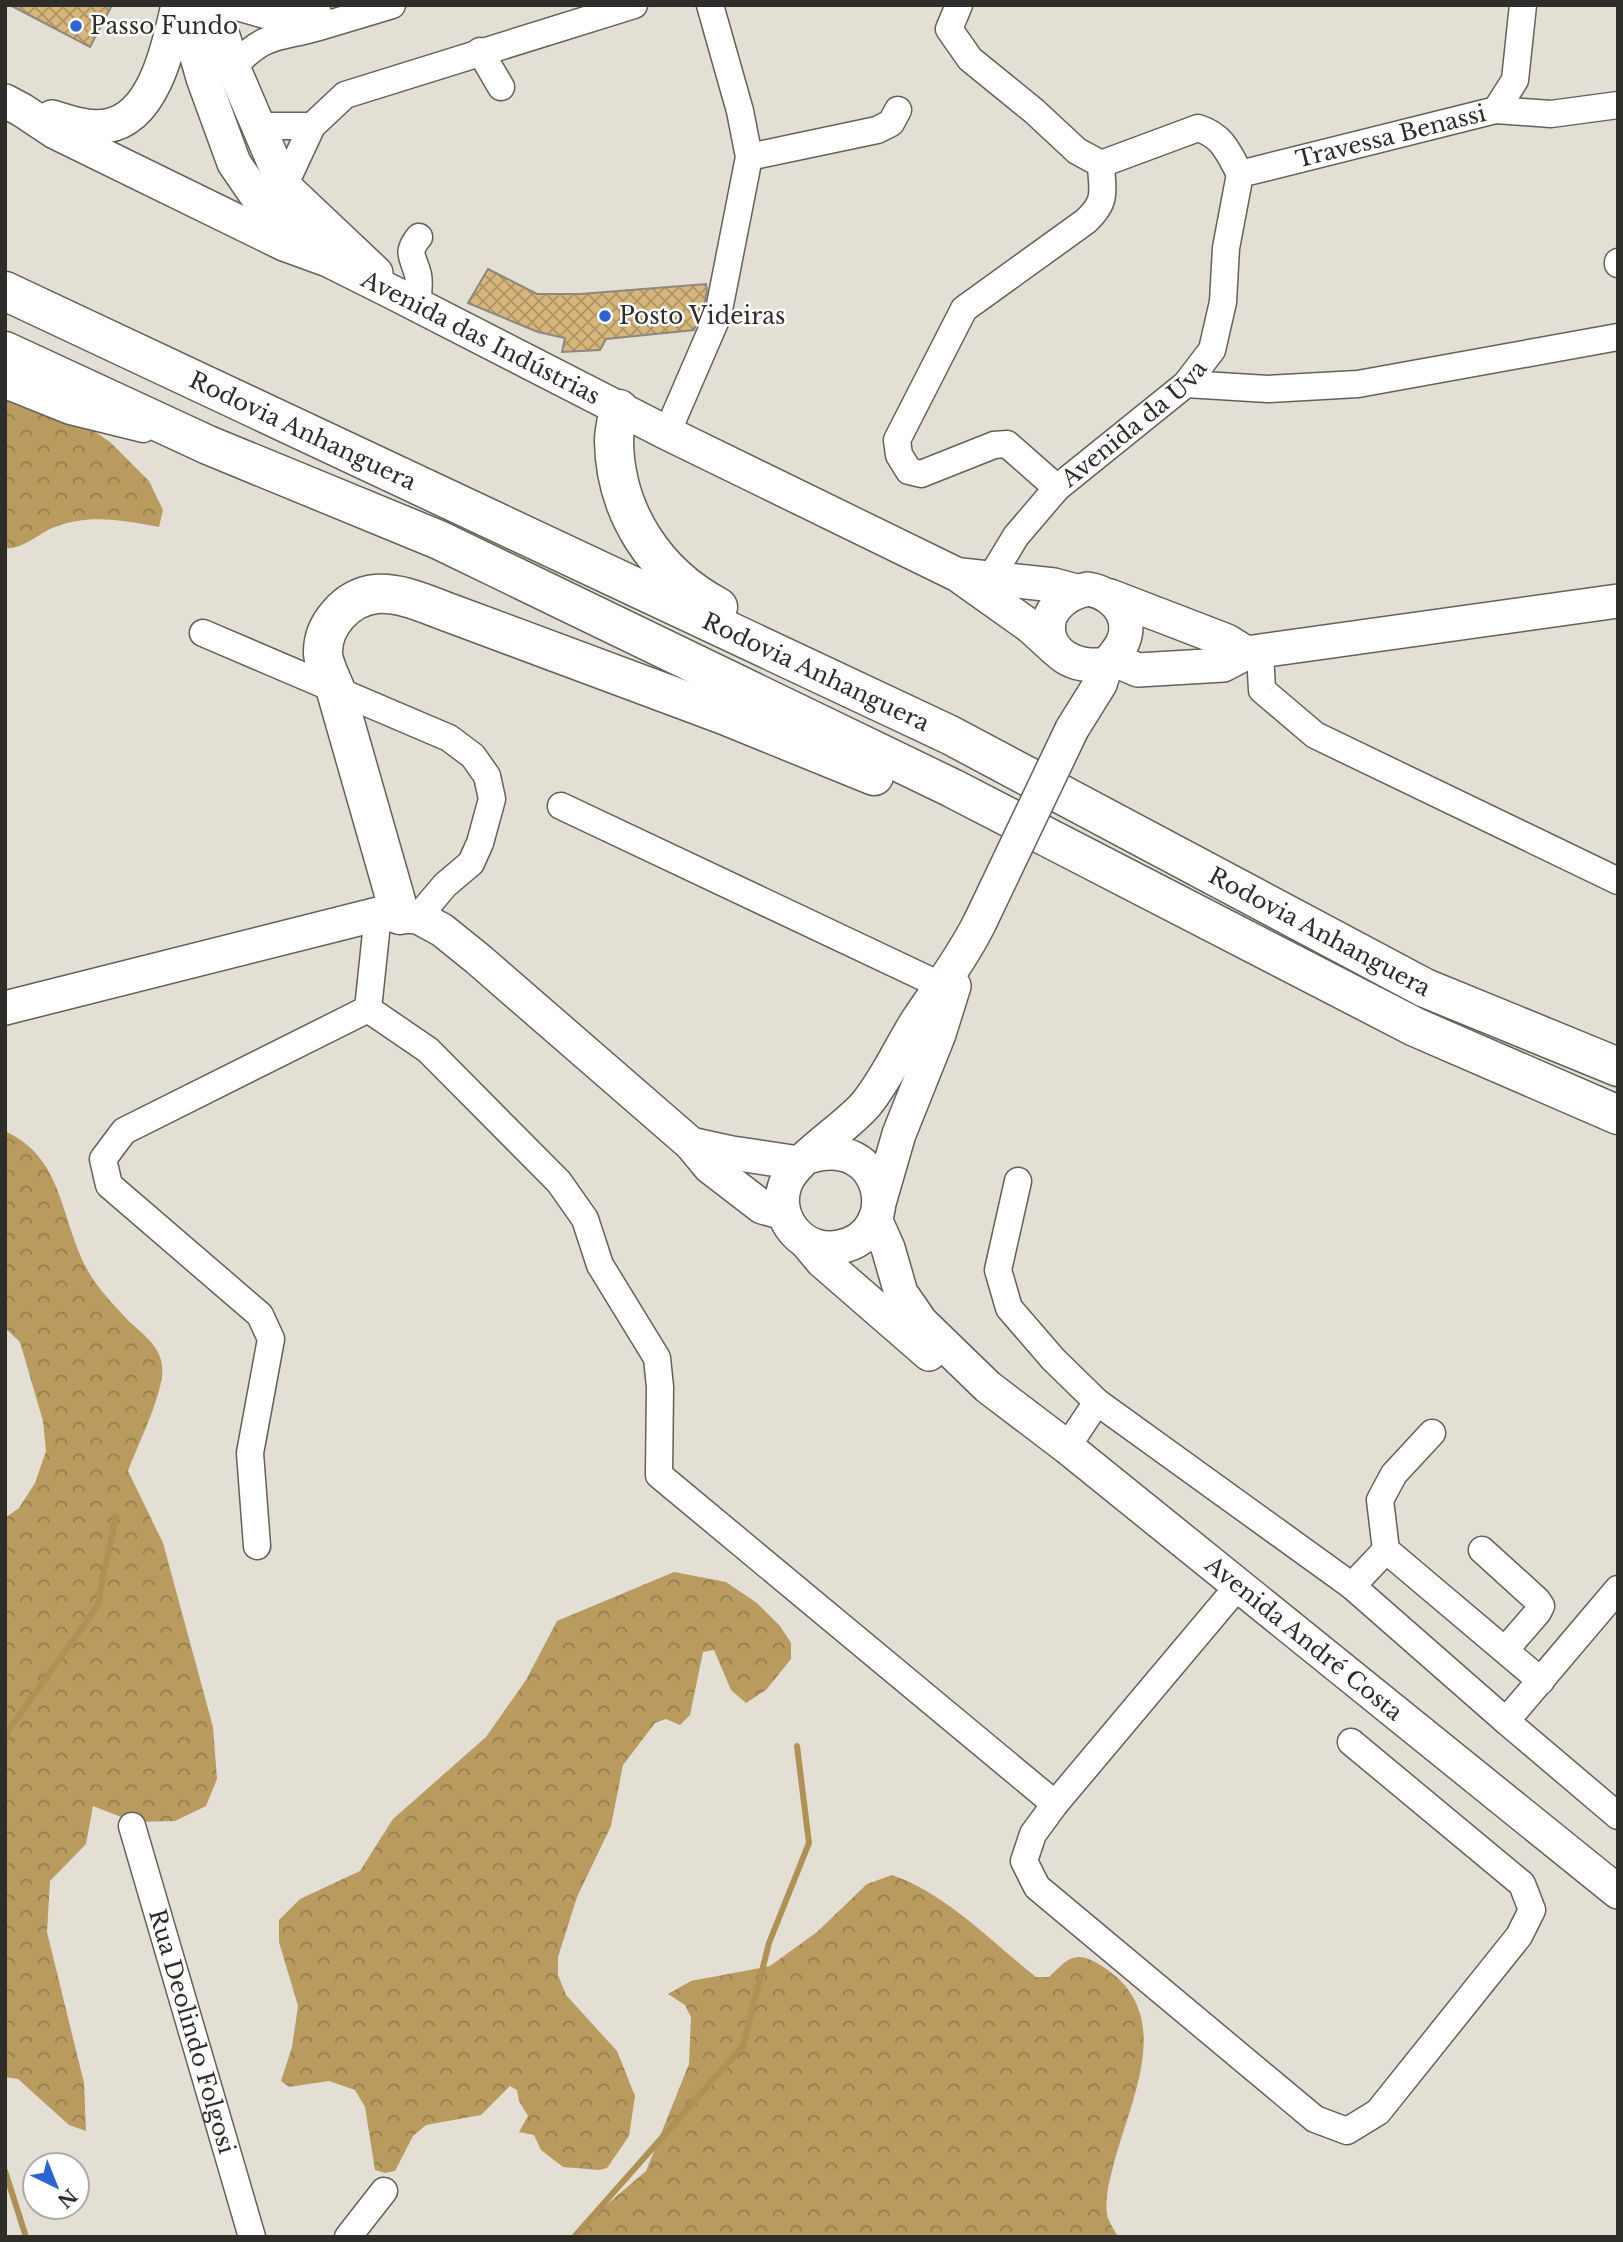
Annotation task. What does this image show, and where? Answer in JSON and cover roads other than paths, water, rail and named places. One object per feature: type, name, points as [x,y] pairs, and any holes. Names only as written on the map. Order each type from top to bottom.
[{"type":"highway","name":"Rodovia Anhanguera","points":[[5,291],[950,735],[1425,988],[1618,1067]]},
{"type":"highway","name":"Rodovia Anhanguera","points":[[5,351],[208,445],[439,540],[953,788],[1415,1027],[1618,1115]]},
{"type":"highway","points":[[619,409],[614,439],[617,474],[629,517],[649,550],[671,573],[705,600],[898,700],[950,735]]},
{"type":"highway","points":[[399,915],[336,691],[323,656],[326,633],[335,616],[353,603],[376,594],[407,598],[724,715],[882,779],[953,788]]},
{"type":"main road","points":[[180,5],[218,73],[257,126],[284,186],[319,222],[406,298]]},
{"type":"main road","points":[[14,106],[83,126],[106,126],[125,120],[152,89],[162,67],[180,5]]},
{"type":"main road","points":[[213,5],[218,73],[234,163],[275,217],[328,260]]},
{"type":"main road","name":"Avenida das Indústrias","points":[[14,106],[67,138],[284,244],[328,260],[406,298],[667,433],[974,577],[1064,656]]},
{"type":"main road","name":"Avenida das Indústrias","points":[[974,577],[1054,585],[1076,592]]},
{"type":"main road","points":[[1073,726],[1077,680],[1050,638],[1048,626],[1057,604],[1065,596],[1088,589],[1253,652]]},
{"type":"main road","points":[[988,1387],[949,1371],[822,1261],[797,1235],[783,1213],[784,1186],[789,1174],[803,1160],[865,1105],[964,953],[1073,726],[1100,684],[1109,661],[1121,648],[1126,634],[1125,620],[1120,607],[1110,596]]},
{"type":"main road","points":[[1064,656],[1097,666],[1109,661],[1138,670],[1223,665],[1253,652],[1618,601]]},
{"type":"main road","points":[[5,1009],[399,915],[442,930],[691,1144],[710,1167],[762,1207],[783,1213]]},
{"type":"main road","points":[[807,1243],[822,1248],[838,1248],[854,1242],[866,1233],[877,1211],[899,1134],[939,1034],[964,953]]},
{"type":"main road","points":[[5,982],[43,998]]},
{"type":"main road","points":[[691,1144],[732,1153],[803,1160],[825,1152],[842,1153],[857,1159],[870,1171],[877,1186],[877,1211],[901,1293],[922,1322],[988,1387]]},
{"type":"main road","name":"Avenida André Costa","points":[[988,1387],[1067,1447],[1618,1892]]},
{"type":"street","points":[[230,5],[265,15],[318,13],[344,19]]},
{"type":"street","points":[[218,73],[250,48],[275,36],[316,28],[392,5]]},
{"type":"street","points":[[284,186],[312,126],[345,95],[634,5]]},
{"type":"street","points":[[667,433],[718,315],[749,157],[740,111],[710,5]]},
{"type":"street","points":[[959,5],[949,29],[970,59],[1034,111],[1077,151],[1101,164],[1198,128],[1213,133],[1227,150],[1240,174]]},
{"type":"street","points":[[1496,110],[1515,80],[1523,5]]},
{"type":"street","points":[[480,51],[501,87]]},
{"type":"street","name":"Travessa Benassi","points":[[1240,174],[1496,110],[1551,114],[1618,105]]},
{"type":"street","points":[[749,157],[877,130],[891,123],[898,110]]},
{"type":"street","points":[[257,126],[312,126]]},
{"type":"street","points":[[1057,488],[1007,444],[994,444],[921,474],[909,471],[900,455],[897,440],[964,309],[1086,221],[1099,208],[1102,201],[1101,164]]},
{"type":"street","name":"Avenida da Uva","points":[[974,577],[1016,536],[1057,488],[1186,384],[1212,350],[1223,302],[1226,248],[1240,174]]},
{"type":"street","points":[[406,298],[418,275],[411,260],[412,246],[419,237]]},
{"type":"street","points":[[1186,384],[1268,389],[1359,384],[1618,337]]},
{"type":"street","points":[[5,385],[70,411],[208,445]]},
{"type":"street","points":[[203,633],[449,738],[473,756],[487,776],[492,799],[480,843],[471,863],[445,885],[399,915],[368,1009],[124,1131],[103,1159],[109,1185],[260,1315],[271,1339],[250,1453],[257,1546]]},
{"type":"street","points":[[1253,652],[1262,690],[1315,735],[1618,881]]},
{"type":"street","points":[[561,806],[942,986]]},
{"type":"street","points":[[368,1009],[428,1050],[559,1182],[585,1219],[600,1265],[657,1358],[660,1387],[659,1475],[1055,1804]]},
{"type":"street","points":[[1018,1181],[998,1270],[1009,1308],[1053,1359],[1097,1402],[1352,1586],[1618,1816]]},
{"type":"street","points":[[1067,1447],[1097,1402]]},
{"type":"street","points":[[1432,1433],[1394,1474],[1380,1500],[1386,1550],[1541,1681]]},
{"type":"street","points":[[1352,1586],[1386,1550]]},
{"type":"street","points":[[1482,1550],[1541,1606],[1506,1649]]},
{"type":"street","points":[[1239,1585],[1055,1804],[1033,1834],[1024,1861],[1037,1887],[1314,2119],[1347,2131],[1378,2112],[1519,1936],[1532,1910],[1522,1884],[1351,1742]]},
{"type":"street","points":[[1506,1721],[1618,1589]]},
{"type":"street","name":"Rua Deolindo Folgosi","points":[[132,1826],[252,2237]]},
{"type":"street","points":[[348,2237],[384,2191]]},
{"type":"waterway","points":[[5,1740],[9,1729],[97,1607],[116,1516]]},
{"type":"waterway","points":[[574,2237],[743,2046],[769,1943],[809,1843],[797,1746]]},
{"type":"waterway","points":[[5,2171],[26,2237]]},
{"type":"place","name":"Passo Fundo","points":[[76,26]]},
{"type":"place","name":"Posto Videiras","points":[[605,316]]}]
